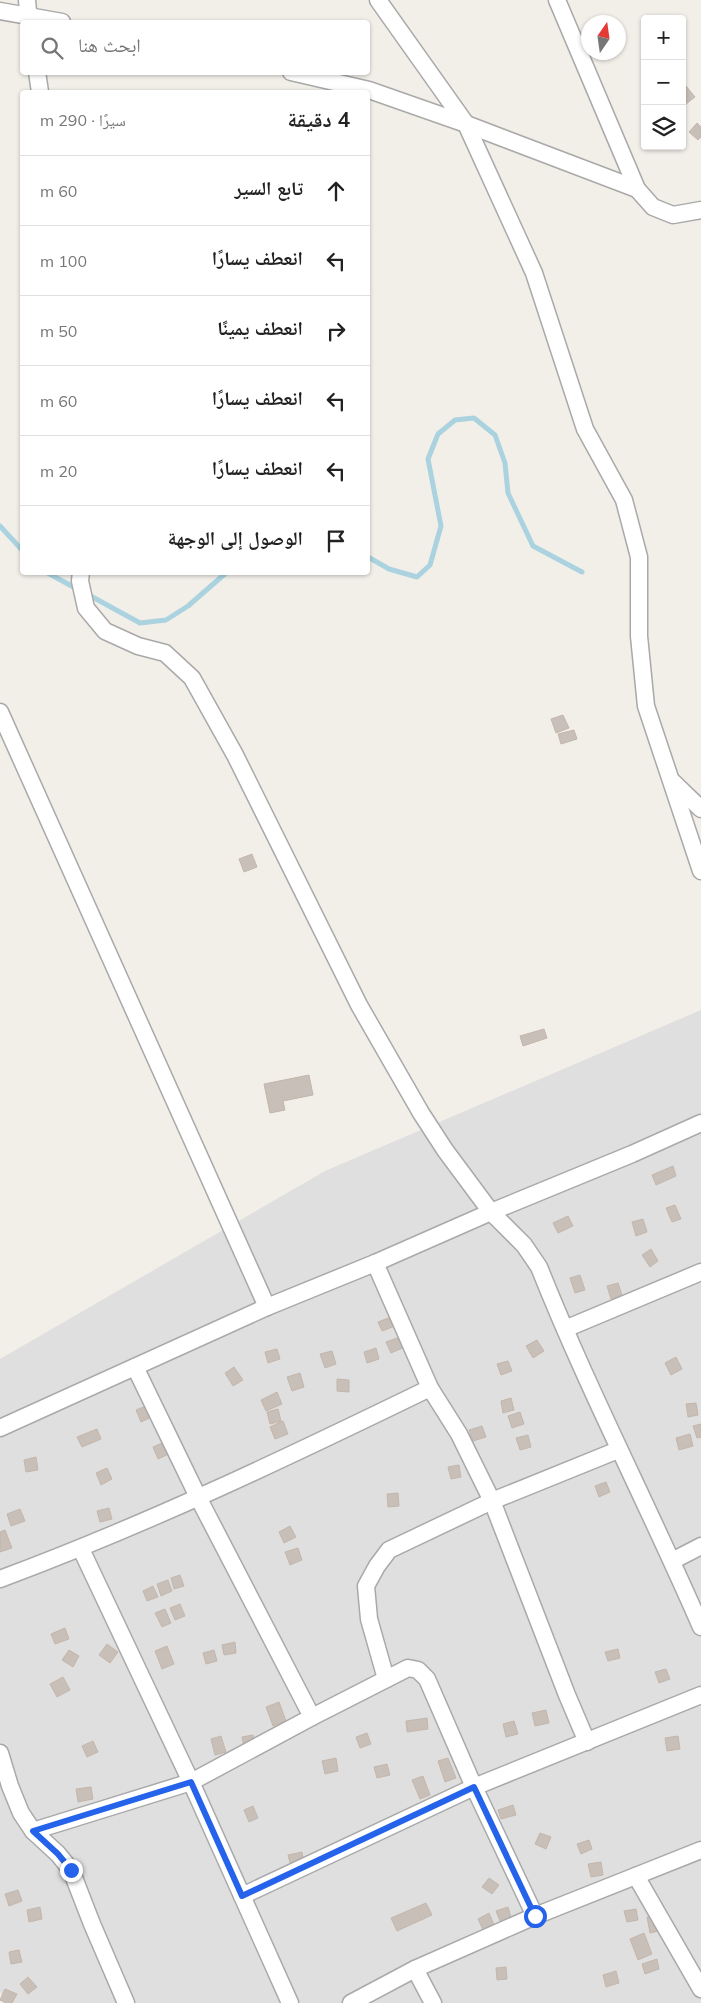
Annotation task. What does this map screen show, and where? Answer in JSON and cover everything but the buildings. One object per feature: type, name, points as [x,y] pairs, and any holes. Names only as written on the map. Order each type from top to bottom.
[{"type":"street","points":[[378,0],[466,124],[534,272],[585,429],[624,500],[639,557],[639,636],[646,706],[701,871]]},
{"type":"street","points":[[557,0],[637,189],[653,207],[672,215],[701,210]]},
{"type":"street","points":[[0,10],[28,13],[54,20]]},
{"type":"street","points":[[37,75],[40,90]]},
{"type":"street","points":[[305,75],[369,90]]},
{"type":"street","points":[[370,90],[466,124],[637,189]]},
{"type":"street","points":[[81,575],[80,581],[86,608],[105,631],[138,646],[164,653],[192,678],[236,755],[359,1005],[421,1113],[491,1212],[524,1245],[539,1267],[618,1450],[672,1561],[701,1628]]},
{"type":"street","points":[[0,712],[267,1307]]},
{"type":"street","points":[[671,780],[701,809]]},
{"type":"street","points":[[0,1428],[267,1307],[375,1263],[701,1123]]},
{"type":"street","points":[[375,1263],[430,1388],[459,1434],[492,1501],[587,1742]]},
{"type":"street","points":[[565,1329],[701,1272]]},
{"type":"street","points":[[135,1367],[199,1499],[312,1717]]},
{"type":"street","points":[[0,1579],[80,1549],[199,1499],[430,1388]]},
{"type":"street","points":[[386,1679],[369,1619],[366,1603],[366,1586],[389,1550],[492,1501],[618,1450]]},
{"type":"street","points":[[672,1561],[701,1546]]},
{"type":"street","points":[[80,1549],[191,1782],[290,2003]]},
{"type":"street","points":[[33,1831],[191,1782],[408,1668],[418,1670],[427,1679],[474,1787],[535,1916]]},
{"type":"street","points":[[242,1896],[474,1787],[701,1696]]},
{"type":"street","points":[[0,1753],[21,1813],[33,1831],[58,1854],[71,1870],[126,2003]]},
{"type":"street","points":[[350,2003],[415,1968],[535,1916],[701,1850]]},
{"type":"street","points":[[636,1876],[701,1989]]},
{"type":"street","points":[[415,1968],[433,2003]]},
{"type":"shaded area","points":[[701,1010],[701,2003],[4,2003],[0,1991],[0,1359],[325,1171]]},
{"type":"waterway","points":[[370,558],[389,569],[417,577],[430,565],[441,526],[428,459],[438,434],[455,420],[474,418],[495,435],[505,463],[508,493],[533,546],[582,572]]},
{"type":"waterway","points":[[0,526],[20,548]]},
{"type":"waterway","points":[[51,575],[77,589]]},
{"type":"waterway","points":[[87,594],[140,623],[166,620],[188,606],[224,575]]},
{"type":"route","points":[[71,1870],[58,1854],[33,1831],[191,1782],[242,1896],[474,1787],[535,1916]]}]
